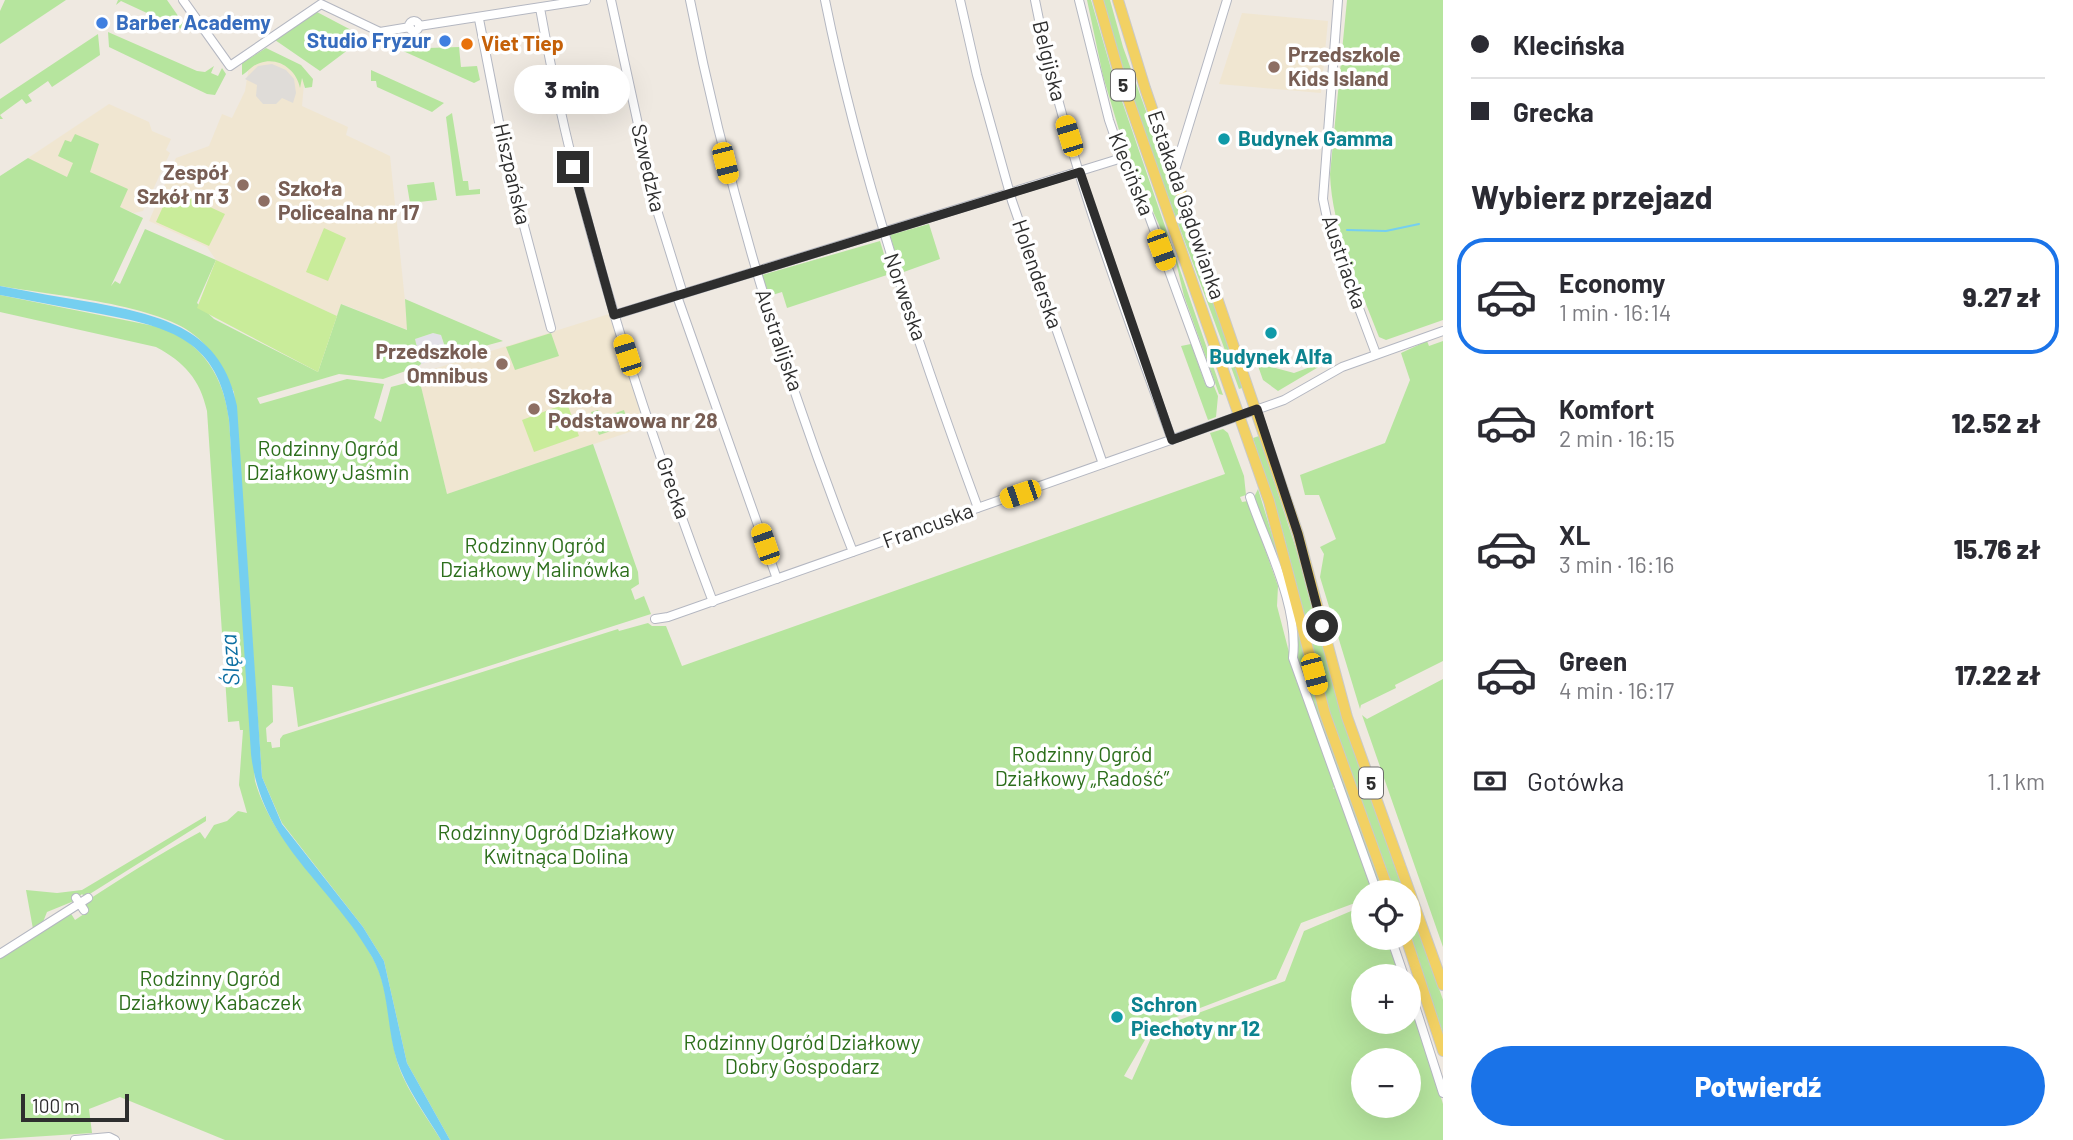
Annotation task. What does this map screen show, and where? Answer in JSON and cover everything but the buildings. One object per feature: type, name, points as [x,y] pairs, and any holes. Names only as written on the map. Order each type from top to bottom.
[{"type":"main road","name":"Estakada Gądowianka","points":[[1098,0],[1122,83],[1240,415]]},
{"type":"main road","name":"Estakada Gądowianka","points":[[1118,0],[1174,173],[1257,409]]},
{"type":"main road","name":"5","points":[[1257,409],[1298,534],[1348,717],[1443,985]]},
{"type":"main road","name":"5","points":[[1240,415],[1279,536],[1325,714],[1385,880]]},
{"type":"main road","points":[[1410,950],[1443,1051]]},
{"type":"street","points":[[183,0],[230,66],[321,4],[380,32],[410,27],[415,31],[419,26],[479,19],[586,0]]},
{"type":"street","name":"Szwedzka","points":[[611,0],[656,207],[680,295],[777,579]]},
{"type":"street","name":"Australijska","points":[[690,0],[722,151],[755,271],[853,552]]},
{"type":"street","name":"Norweska","points":[[825,0],[857,141],[883,232],[978,508]]},
{"type":"street","name":"Holenderska","points":[[960,0],[1010,194],[1103,464]]},
{"type":"street","name":"Belgijska","points":[[1035,0],[1052,77],[1080,172],[1172,440]]},
{"type":"street","name":"Klecińska","points":[[1079,0],[1102,94],[1122,158],[1145,205],[1210,383]]},
{"type":"street","points":[[1174,173],[1227,0]]},
{"type":"street","name":"Austriacka","points":[[1338,0],[1323,168],[1323,199],[1329,228],[1376,355]]},
{"type":"street","name":"Grecka","points":[[540,8],[575,176],[614,315],[713,602]]},
{"type":"street","name":"Hiszpańska","points":[[479,19],[506,158],[551,328]]},
{"type":"street","points":[[614,315],[1122,158]]},
{"type":"street","name":"Francuska","points":[[655,619],[713,602],[1257,409],[1295,395],[1334,371],[1443,331]]},
{"type":"street","points":[[1250,497],[1296,634],[1293,658],[1373,880]]},
{"type":"street","points":[[0,954],[88,898]]},
{"type":"street","points":[[1421,1024],[1443,1093]]},
{"type":"street","points":[[75,1140],[109,1137],[115,1140]]},
{"type":"shaded area","name":"Przedszkole Kids Island","points":[[1242,13],[1328,21],[1321,93],[1219,84]]},
{"type":"shaded area","name":"Zespół Szkół nr 3","points":[[264,57],[297,69],[304,83],[302,106],[348,127],[346,135],[390,156],[408,330],[342,304],[337,316],[216,260],[207,247],[149,221],[176,158],[209,146],[222,114],[232,118],[245,91],[250,60]]},
{"type":"shaded area","points":[[272,64],[286,70],[294,79],[296,93],[293,103],[282,98],[276,104],[263,104],[256,96],[257,85],[245,79],[258,66]]},
{"type":"shaded area","points":[[109,104],[149,122],[152,131],[171,139],[166,150],[170,153],[143,211],[134,213],[119,207],[28,158]]},
{"type":"shaded area","name":"Szkoła Podstawowa nr 28","points":[[609,314],[647,426],[447,494],[418,374]]},
{"type":"shaded area","points":[[433,333],[441,335],[447,356],[421,364],[415,339]]},
{"type":"green space","points":[[5,0],[66,0],[0,44],[0,11]]},
{"type":"green space","points":[[118,0],[167,0],[190,33],[121,1],[116,5]]},
{"type":"green space","points":[[1087,0],[1091,0],[1112,72],[1171,244],[1163,234],[1122,140],[1103,76]]},
{"type":"green space","points":[[1102,0],[1110,0],[1123,47],[1245,387],[1239,389],[1150,147]]},
{"type":"green space","points":[[1347,0],[1443,0],[1443,320],[1386,340],[1379,337],[1355,277],[1341,237],[1332,195],[1330,174]]},
{"type":"green space","points":[[317,12],[355,32],[356,39],[361,40],[320,71],[275,40]]},
{"type":"green space","points":[[108,32],[197,71],[205,72],[214,66],[211,73],[218,76],[222,68],[226,74],[215,95],[207,94],[109,47]]},
{"type":"green space","points":[[98,34],[100,55],[52,87],[48,81],[28,95],[32,101],[26,104],[22,99],[0,115],[0,99]]},
{"type":"green space","points":[[427,34],[428,48],[459,47],[461,67],[477,66],[480,80],[474,83],[392,46],[386,35]]},
{"type":"green space","points":[[266,48],[301,65],[313,79],[312,87],[305,88],[302,78],[300,88],[291,70],[273,61],[257,64],[242,75],[242,63]]},
{"type":"green space","points":[[371,70],[444,103],[432,112],[377,87],[376,81],[371,81]]},
{"type":"green space","points":[[452,113],[463,181],[468,181],[469,190],[480,189],[480,194],[456,196],[446,117]]},
{"type":"green space","points":[[75,134],[99,144],[90,172],[128,189],[120,207],[143,218],[111,286],[115,281],[120,284],[145,229],[216,260],[197,303],[214,319],[318,372],[341,304],[407,330],[405,299],[503,341],[448,356],[441,335],[433,333],[415,339],[421,364],[417,367],[383,379],[339,374],[257,398],[260,404],[347,379],[384,384],[374,418],[381,422],[391,387],[406,383],[418,374],[447,494],[593,444],[638,572],[639,584],[631,589],[635,600],[644,596],[651,614],[298,727],[293,687],[272,685],[273,722],[266,728],[267,742],[271,742],[272,748],[280,747],[283,735],[618,629],[619,631],[648,623],[652,626],[666,626],[682,666],[1225,474],[1210,433],[1223,429],[1228,433],[1244,476],[1246,495],[1240,497],[1242,502],[1248,501],[1278,586],[1277,606],[1297,683],[1300,683],[1335,785],[1333,789],[1336,788],[1370,880],[1351,880],[1351,904],[1301,923],[1276,979],[1153,1026],[1124,1076],[1132,1080],[1151,1038],[1163,1026],[1285,981],[1304,931],[1351,911],[1351,950],[1391,950],[1397,964],[1351,964],[1351,1034],[1421,1034],[1421,1032],[1443,1104],[1443,1140],[450,1140],[407,1063],[384,961],[363,927],[282,823],[262,777],[234,392],[208,350],[198,338],[181,326],[133,309],[0,286],[0,176],[28,158],[67,177],[73,163],[58,156],[65,140],[71,142]]},
{"type":"green space","points":[[434,182],[437,200],[410,203],[407,185]]},
{"type":"green space","points":[[171,189],[225,214],[209,246],[156,222]]},
{"type":"green space","points":[[929,224],[940,259],[901,273],[890,235]]},
{"type":"green space","points":[[324,228],[346,238],[328,281],[306,272]]},
{"type":"green space","points":[[880,241],[890,274],[787,308],[782,292],[769,296],[762,275]]},
{"type":"green space","points":[[1173,250],[1223,395],[1219,394],[1184,296]]},
{"type":"green space","points":[[216,260],[337,316],[318,372],[197,308]]},
{"type":"green space","name":"Rodzinny Ogród Działkowy Kabaczek","points":[[0,295],[164,328],[178,335],[201,354],[217,377],[229,420],[255,781],[265,807],[293,853],[345,916],[375,962],[384,986],[397,1061],[416,1102],[441,1140],[225,1140],[120,1097],[89,1109],[92,1133],[0,1139],[0,957],[70,912],[75,920],[87,912],[85,902],[169,849],[200,832],[205,839],[214,825],[227,821],[238,811],[247,813],[239,785],[243,730],[240,730],[239,721],[228,722],[207,411],[200,390],[183,365],[156,347],[0,312]]},
{"type":"green space","points":[[551,333],[559,356],[515,370],[506,347]]},
{"type":"green space","points":[[1427,341],[1429,346],[1443,341],[1443,661],[1395,685],[1396,688],[1361,705],[1360,709],[1320,577],[1324,554],[1320,547],[1336,539],[1319,495],[1305,495],[1300,475],[1385,443],[1410,380],[1401,353]]},
{"type":"green space","points":[[1191,344],[1206,386],[1213,384],[1218,396],[1216,417],[1208,420],[1181,346]]},
{"type":"green space","points":[[1332,359],[1278,391],[1263,380],[1257,363],[1294,373]]},
{"type":"green space","points":[[567,403],[579,436],[534,452],[522,420]]},
{"type":"green space","points":[[598,410],[601,418],[624,410],[629,425],[599,435],[591,412]]},
{"type":"green space","points":[[1259,436],[1307,582],[1346,726],[1401,880],[1390,880],[1329,710],[1280,521],[1253,438]]},
{"type":"green space","points":[[1258,489],[1282,567],[1323,724],[1380,880],[1376,880],[1296,655],[1297,634],[1254,497]]},
{"type":"green space","points":[[1443,679],[1443,947],[1362,715],[1367,719]]},
{"type":"green space","points":[[206,816],[206,821],[85,897],[82,894],[74,901],[47,912],[43,922],[33,929],[26,890],[57,893],[82,890]]},
{"type":"green space","points":[[1421,937],[1443,1000],[1443,1034],[1421,964],[1414,950],[1421,950]]},
{"type":"water","points":[[0,286],[121,308],[166,321],[186,330],[218,359],[229,380],[237,406],[262,777],[282,824],[363,927],[384,961],[407,1063],[450,1140],[441,1140],[401,1071],[382,982],[372,957],[337,907],[283,839],[257,786],[251,754],[229,420],[223,393],[214,372],[202,355],[169,332],[126,319],[0,295]]},
{"type":"waterway","points":[[1347,230],[1386,231],[1419,224]]},
{"type":"place","name":"Barber Academy","points":[[102,23]]},
{"type":"place","name":"Studio Fryzur","points":[[445,41]]},
{"type":"place","name":"Viet Tiep","points":[[467,44]]},
{"type":"place","name":"Przedszkole Kids Island","points":[[1274,67]]},
{"type":"place","name":"Budynek Gamma","points":[[1224,139]]},
{"type":"place","name":"Zespół Szkół nr 3","points":[[243,185]]},
{"type":"place","name":"Szkoła Policealna nr 17","points":[[264,201]]},
{"type":"place","name":"Budynek Alfa","points":[[1271,333]]},
{"type":"place","name":"Przedszkole Omnibus","points":[[502,364]]},
{"type":"place","name":"Szkoła Podstawowa nr 28","points":[[534,409]]},
{"type":"place","name":"Schron Piechoty nr 12","points":[[1117,1017]]},
{"type":"route","points":[[573,167],[614,315],[1080,172],[1172,440],[1257,409],[1311,577],[1322,626]]},
{"type":"park label","name":"Rodzinny Ogród Działkowy Jaśmin","points":[[328,461]]},
{"type":"park label","name":"Rodzinny Ogród Działkowy Malinówka","points":[[535,558]]},
{"type":"park label","name":"Rodzinny Ogród Działkowy „Radość”","points":[[1082,767]]},
{"type":"park label","name":"Rodzinny Ogród Działkowy Kwitnąca Dolina","points":[[556,845]]},
{"type":"park label","name":"Rodzinny Ogród Działkowy Dobry Gospodarz","points":[[802,1055]]},
{"type":"water label","name":"Ślęza","points":[[230,660]]}]
